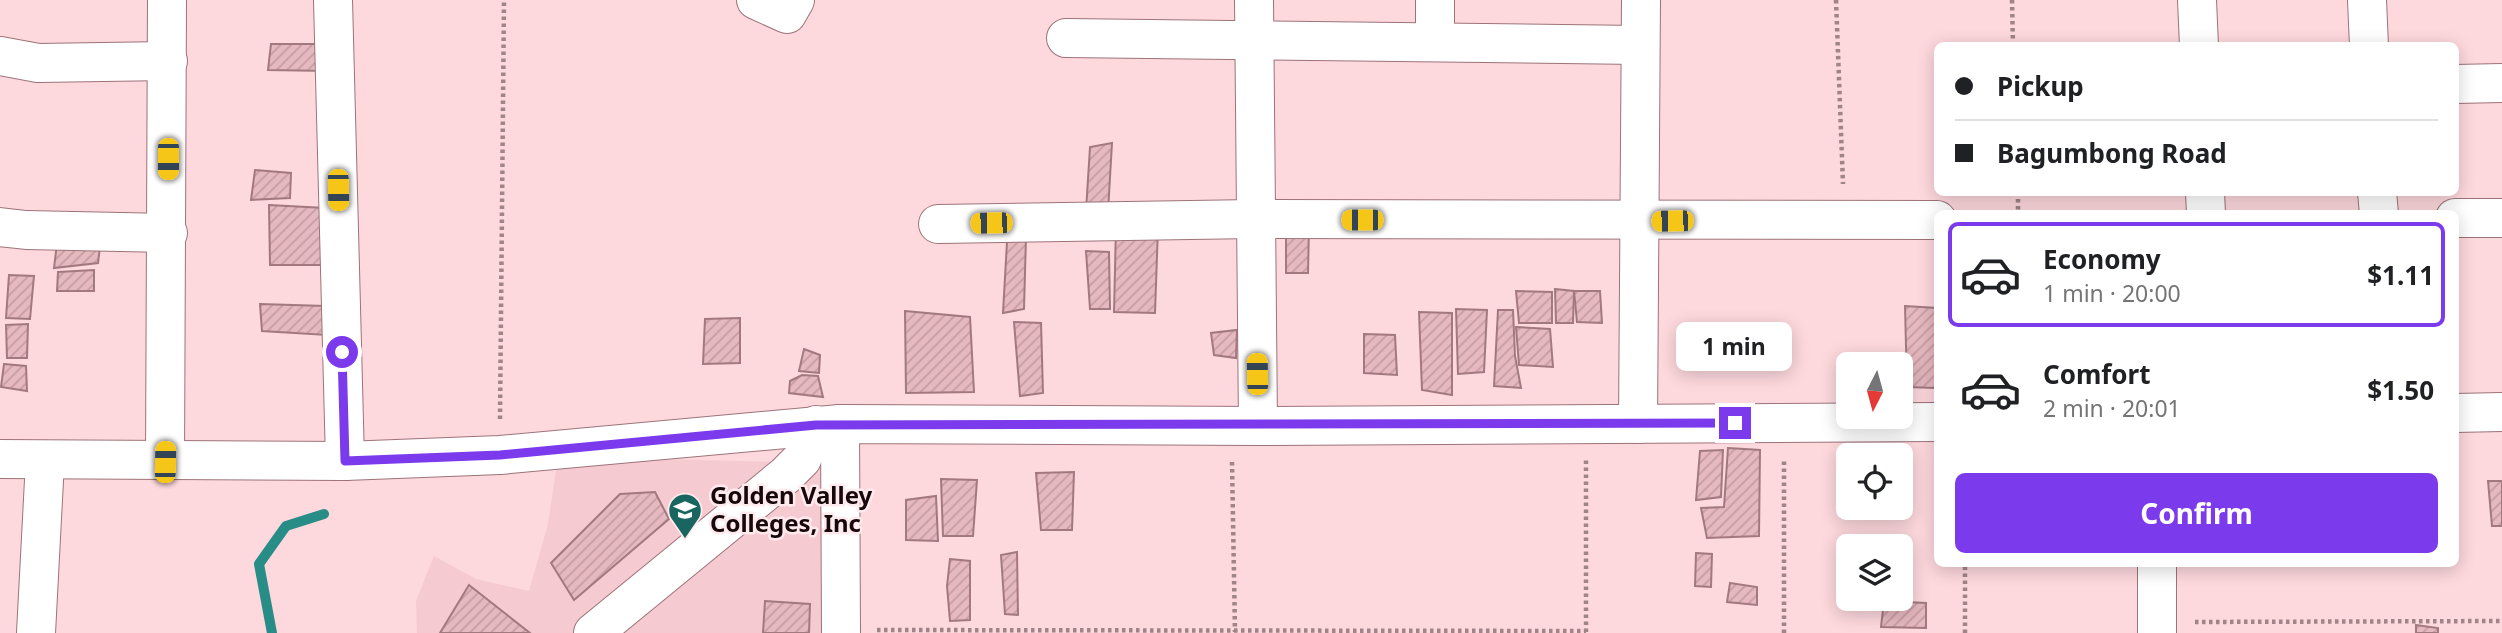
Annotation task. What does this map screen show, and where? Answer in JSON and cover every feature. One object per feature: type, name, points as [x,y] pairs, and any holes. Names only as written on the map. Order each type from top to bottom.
[{"type":"street","points":[[165,462],[167,0]]},
{"type":"street","points":[[333,0],[345,461]]},
{"type":"street","points":[[756,0],[787,14],[794,0]]},
{"type":"street","points":[[1245,426],[1254,219],[1254,0]]},
{"type":"street","points":[[1435,0],[1435,42]]},
{"type":"street","points":[[1637,424],[1639,45],[1642,0]]},
{"type":"street","points":[[2197,0],[2199,42]]},
{"type":"street","points":[[2367,0],[2369,42]]},
{"type":"street","points":[[1066,38],[1639,45]]},
{"type":"street","points":[[0,56],[38,62],[168,61]]},
{"type":"street","points":[[2459,84],[2502,83]]},
{"type":"street","points":[[2459,218],[2502,218]]},
{"type":"street","points":[[938,224],[1254,219],[1934,220]]},
{"type":"street","points":[[0,226],[26,230],[168,233]]},
{"type":"street","points":[[2459,413],[2502,412]]},
{"type":"street","points":[[0,459],[345,461],[500,455],[828,424],[1245,426],[1934,422]]},
{"type":"street","points":[[828,424],[841,632]]},
{"type":"street","points":[[593,633],[786,475],[802,459],[828,424]]},
{"type":"street","points":[[36,633],[45,461]]},
{"type":"street","points":[[2157,567],[2157,628]]},
{"type":"path","points":[[500,455],[504,0]]},
{"type":"path","points":[[1836,0],[1845,220]]},
{"type":"path","points":[[2012,0],[2013,42]]},
{"type":"path","points":[[1783,633],[1784,423]]},
{"type":"path","points":[[841,632],[1586,632],[1586,424]]},
{"type":"path","points":[[1235,632],[1245,426]]},
{"type":"path","points":[[1965,567],[1965,633]]},
{"type":"path","points":[[2157,628],[2502,621]]},
{"type":"shaded area","name":"Golden Valley Colleges, Inc","points":[[558,457],[828,463],[827,633],[417,633],[416,601],[434,556],[476,579],[529,591],[548,524]]},
{"type":"building","points":[[271,44],[330,44],[328,71],[268,70]]},
{"type":"building","points":[[1112,143],[1108,212],[1086,211],[1090,147]]},
{"type":"building","points":[[255,170],[291,173],[290,198],[251,200]]},
{"type":"building","points":[[269,205],[325,208],[324,265],[270,265]]},
{"type":"building","points":[[1116,226],[1158,227],[1155,313],[1114,312]]},
{"type":"building","points":[[1286,226],[1309,226],[1308,273],[1286,273]]},
{"type":"building","points":[[58,235],[101,239],[98,263],[54,268]]},
{"type":"building","points":[[1026,237],[1024,309],[1003,313],[1007,242]]},
{"type":"building","points":[[1086,251],[1109,252],[1110,309],[1090,309]]},
{"type":"building","points":[[94,270],[94,291],[57,291],[58,272]]},
{"type":"building","points":[[9,275],[34,276],[30,319],[6,318]]},
{"type":"building","points":[[1555,289],[1574,291],[1573,323],[1556,323]]},
{"type":"building","points":[[1516,291],[1552,292],[1552,323],[1519,323]]},
{"type":"building","points":[[1574,291],[1600,291],[1602,323],[1577,322]]},
{"type":"building","points":[[260,304],[325,306],[327,335],[262,331]]},
{"type":"building","points":[[1905,306],[1934,308],[1934,388],[1913,387],[1913,352],[1906,352]]},
{"type":"building","points":[[1456,309],[1487,310],[1484,372],[1458,374]]},
{"type":"building","points":[[1498,310],[1513,310],[1515,356],[1521,388],[1494,386]]},
{"type":"building","points":[[905,311],[970,317],[974,392],[906,393]]},
{"type":"building","points":[[1419,312],[1452,313],[1452,395],[1422,390]]},
{"type":"building","points":[[740,318],[740,363],[703,364],[705,319]]},
{"type":"building","points":[[1014,322],[1041,323],[1043,393],[1020,396]]},
{"type":"building","points":[[28,324],[27,358],[7,358],[6,325]]},
{"type":"building","points":[[1516,327],[1550,329],[1553,367],[1519,365]]},
{"type":"building","points":[[1237,330],[1236,358],[1214,355],[1211,333]]},
{"type":"building","points":[[1364,334],[1395,335],[1397,375],[1364,373]]},
{"type":"building","points":[[804,349],[820,355],[819,373],[799,371]]},
{"type":"building","points":[[4,364],[26,366],[27,391],[1,387]]},
{"type":"building","points":[[802,375],[818,376],[823,397],[789,393],[790,381]]},
{"type":"building","points":[[1728,448],[1760,450],[1759,536],[1707,538],[1701,508],[1724,507]]},
{"type":"building","points":[[1723,450],[1721,497],[1696,500],[1700,451]]},
{"type":"building","points":[[1074,472],[1072,530],[1041,530],[1036,473]]},
{"type":"building","points":[[941,479],[977,480],[973,536],[943,536]]},
{"type":"building","points":[[2488,481],[2502,481],[2502,526],[2492,526]]},
{"type":"building","points":[[655,492],[669,519],[574,600],[551,563],[620,494]]},
{"type":"building","points":[[936,496],[938,541],[906,540],[906,500]]},
{"type":"building","points":[[1017,552],[1018,615],[1005,614],[1001,555]]},
{"type":"building","points":[[1696,553],[1712,554],[1711,587],[1695,586]]},
{"type":"building","points":[[950,559],[970,561],[970,620],[950,621],[947,586]]},
{"type":"building","points":[[1730,583],[1757,587],[1757,605],[1727,602]]},
{"type":"building","points":[[469,585],[530,633],[440,633]]},
{"type":"building","points":[[765,601],[810,604],[809,633],[763,633]]},
{"type":"building","points":[[1913,602],[1926,603],[1926,628],[1881,627],[1883,611],[1913,611]]},
{"type":"building","points":[[2416,625],[2438,628],[2438,633],[2416,633]]},
{"type":"waterway","points":[[272,633],[259,564],[286,526],[324,514]]},
{"type":"place","name":"Golden Valley Colleges, Inc","points":[[685,540]]},
{"type":"route","points":[[342,352],[345,461],[500,455],[840,424],[1258,426],[1735,423]]}]
